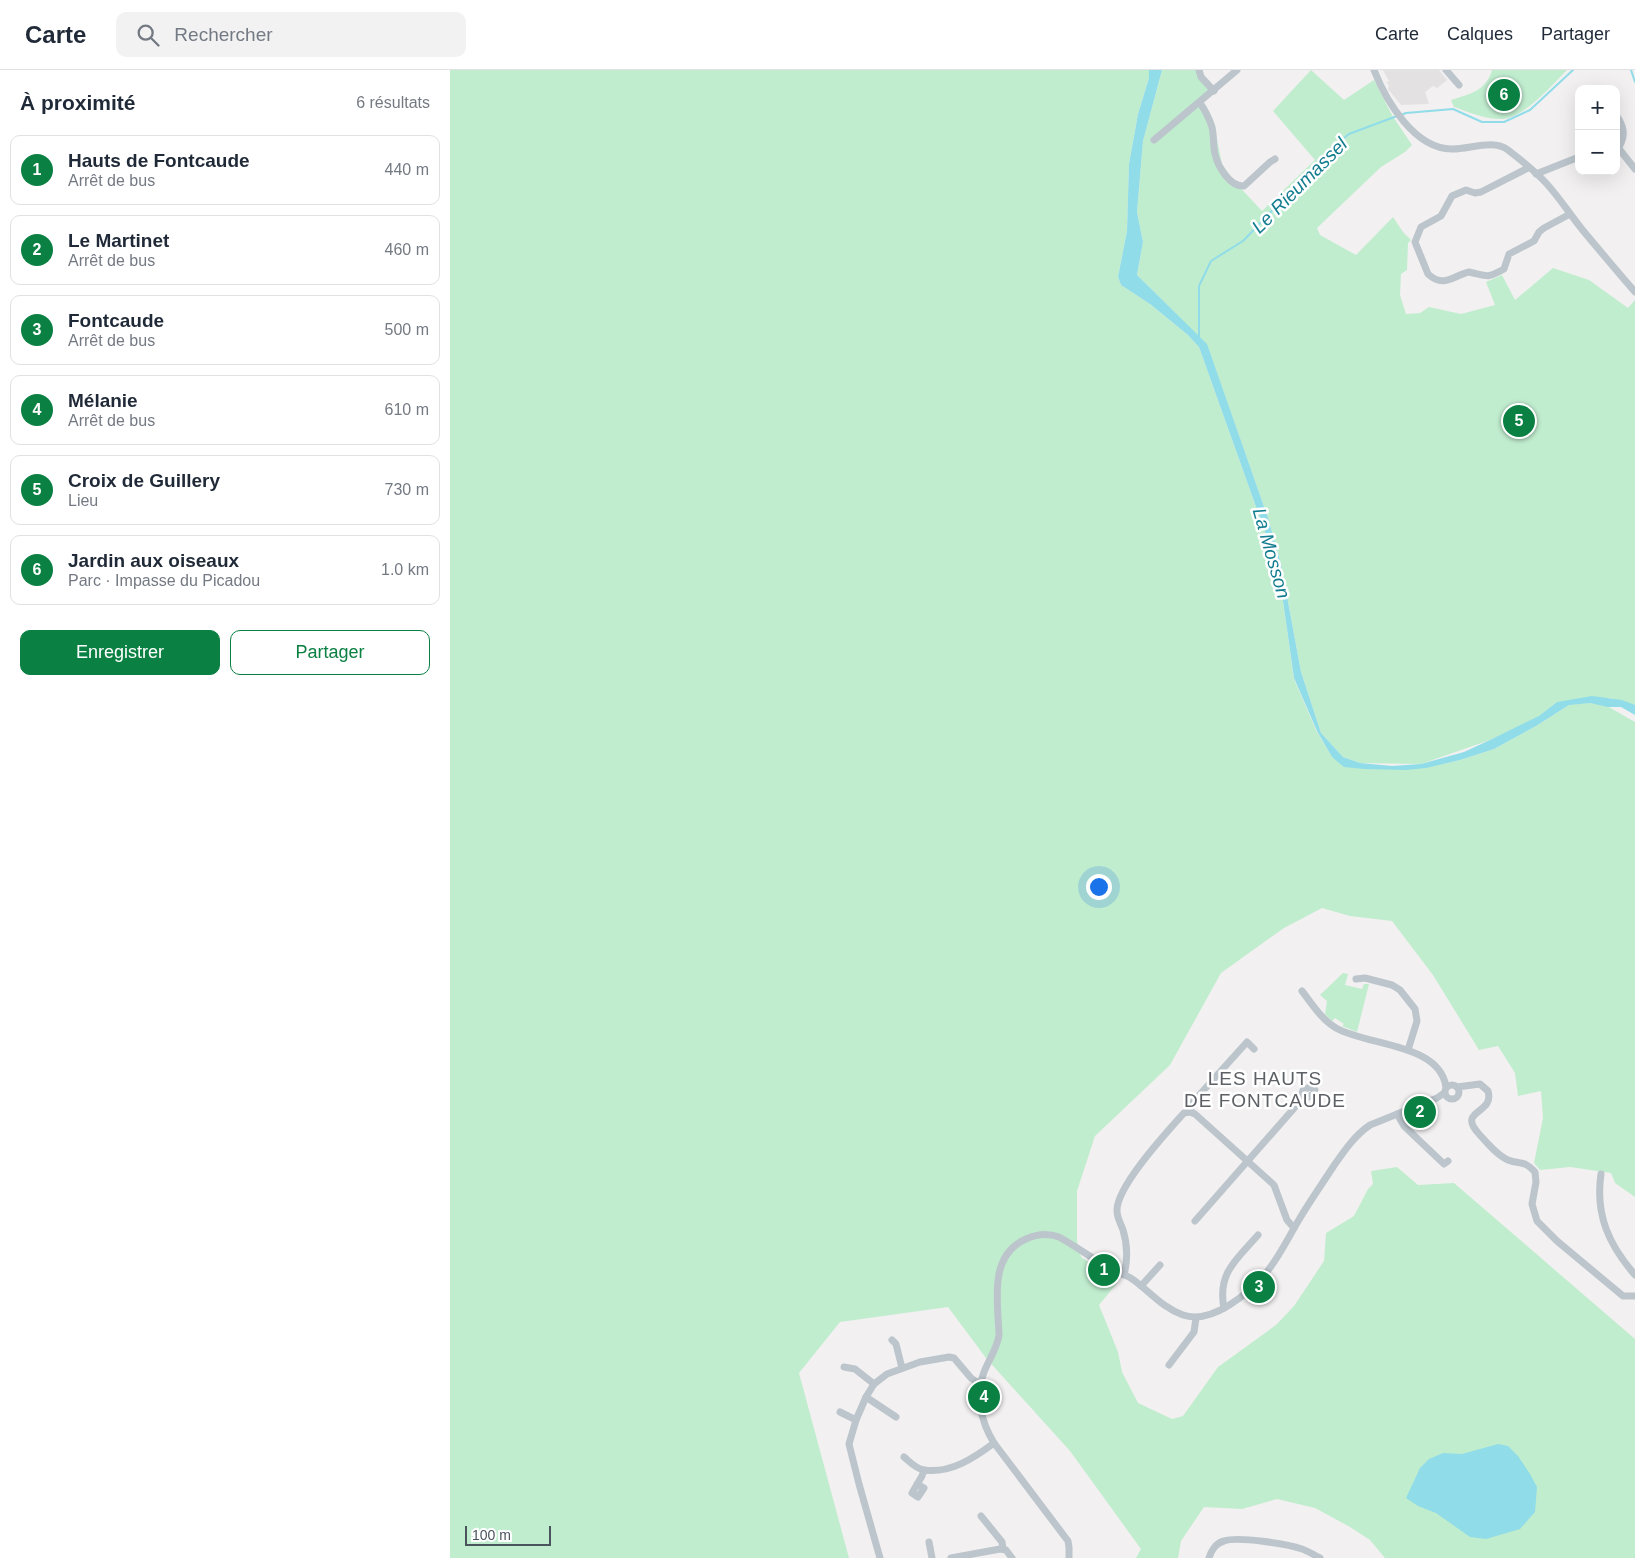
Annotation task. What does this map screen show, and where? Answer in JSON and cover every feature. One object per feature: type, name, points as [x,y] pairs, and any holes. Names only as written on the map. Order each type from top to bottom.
[{"type":"street","points":[[1198,70],[1201,77],[1214,91]]},
{"type":"street","points":[[1154,140],[1200,103],[1236,70]]},
{"type":"street","points":[[1374,70],[1379,83],[1399,115],[1420,137],[1435,147],[1452,149],[1500,146],[1509,150],[1546,184],[1635,292]]},
{"type":"street","points":[[1446,70],[1459,85]]},
{"type":"street","points":[[1200,103],[1207,113],[1212,126],[1215,154],[1219,165],[1233,184],[1244,186],[1275,159]]},
{"type":"street","points":[[1620,121],[1624,137],[1620,142]]},
{"type":"street","points":[[1620,150],[1635,169]]},
{"type":"street","points":[[1536,174],[1575,158]]},
{"type":"street","points":[[1528,168],[1481,192],[1475,193],[1466,190],[1452,196],[1441,216],[1421,227],[1415,242],[1428,274],[1447,282],[1469,272],[1484,277],[1490,276],[1504,270],[1508,254],[1534,241],[1539,232],[1544,228],[1570,214]]},
{"type":"street","points":[[1356,979],[1365,978],[1392,985],[1400,990],[1415,1009],[1417,1021],[1408,1050]]},
{"type":"street","points":[[1302,991],[1319,1012],[1336,1028],[1363,1038],[1408,1050],[1438,1068],[1452,1088]]},
{"type":"street","points":[[1190,1112],[1193,1102],[1247,1042],[1254,1049]]},
{"type":"street","points":[[1069,1558],[1068,1541],[994,1443],[985,1426],[980,1409],[981,1385],[984,1372],[997,1345],[999,1336],[999,1274],[1001,1264],[1005,1255],[1013,1246],[1032,1236],[1051,1234],[1059,1237],[1124,1276],[1134,1280],[1165,1306],[1185,1316],[1196,1318],[1232,1304],[1252,1288],[1266,1273],[1353,1139],[1370,1125],[1438,1098],[1452,1088],[1480,1084],[1487,1088],[1490,1094],[1488,1104],[1471,1119],[1474,1128],[1505,1158],[1510,1161],[1524,1163],[1535,1172],[1536,1182],[1532,1204],[1537,1221],[1557,1241],[1623,1296],[1635,1296]]},
{"type":"street","points":[[1195,1221],[1303,1098]]},
{"type":"street","points":[[1124,1276],[1128,1248],[1117,1214],[1117,1207],[1143,1159],[1184,1113],[1190,1112],[1195,1114],[1274,1185],[1287,1220],[1294,1228]]},
{"type":"street","points":[[1397,1114],[1404,1126],[1444,1164],[1448,1161]]},
{"type":"street","points":[[1602,1174],[1600,1195],[1607,1235],[1616,1251],[1635,1275]]},
{"type":"street","points":[[1224,1308],[1223,1286],[1226,1272],[1258,1235]]},
{"type":"street","points":[[1141,1286],[1160,1265]]},
{"type":"street","points":[[1169,1365],[1194,1332],[1196,1318]]},
{"type":"street","points":[[892,1340],[896,1344],[902,1368]]},
{"type":"street","points":[[880,1558],[849,1444],[856,1420],[866,1397],[874,1384],[887,1374],[902,1368],[949,1357],[954,1358],[971,1378],[981,1385]]},
{"type":"street","points":[[844,1367],[854,1368],[874,1384]]},
{"type":"street","points":[[866,1397],[896,1417]]},
{"type":"street","points":[[840,1412],[856,1420]]},
{"type":"street","points":[[904,1457],[916,1467],[924,1470],[939,1470],[968,1462],[994,1443]]},
{"type":"street","points":[[918,1484],[924,1470]]},
{"type":"street","points":[[981,1516],[1002,1542],[1003,1549]]},
{"type":"street","points":[[1209,1558],[1211,1552],[1222,1541],[1232,1539],[1288,1545],[1320,1558]]},
{"type":"street","points":[[929,1542],[932,1558]]},
{"type":"street","points":[[951,1558],[1003,1549],[1012,1558]]},
{"type":"shaded area","points":[[1383,70],[1439,70],[1447,80],[1437,88],[1433,86],[1425,92],[1429,104],[1401,105],[1388,89],[1389,85],[1386,82],[1389,81]]},
{"type":"green space","points":[[450,70],[1149,70],[1149,78],[1138,114],[1129,164],[1127,231],[1118,277],[1121,285],[1150,304],[1188,335],[1199,347],[1274,557],[1282,594],[1294,679],[1316,730],[1332,757],[1364,769],[1442,764],[1494,749],[1569,705],[1578,703],[1607,706],[1635,722],[1635,1197],[1615,1183],[1611,1173],[1570,1167],[1540,1170],[1534,1163],[1543,1118],[1541,1091],[1518,1096],[1515,1073],[1498,1046],[1479,1050],[1433,975],[1392,921],[1350,916],[1322,908],[1284,928],[1221,973],[1170,1065],[1095,1136],[1077,1191],[1077,1241],[1081,1257],[1118,1282],[1099,1305],[1118,1352],[1122,1372],[1138,1403],[1172,1419],[1183,1416],[1218,1367],[1276,1325],[1294,1306],[1324,1261],[1326,1233],[1354,1216],[1368,1189],[1373,1184],[1371,1171],[1397,1167],[1418,1185],[1454,1183],[1635,1339],[1635,1558],[1385,1558],[1370,1540],[1350,1527],[1315,1508],[1277,1499],[1242,1509],[1204,1507],[1181,1541],[1178,1558],[1136,1558],[1141,1549],[1070,1451],[986,1358],[948,1307],[840,1322],[799,1373],[849,1558],[450,1558]]},
{"type":"green space","points":[[1162,70],[1196,70],[1210,91],[1156,135],[1204,103],[1215,130],[1222,164],[1234,181],[1262,211],[1315,160],[1273,111],[1311,70],[1344,100],[1374,80],[1392,115],[1412,145],[1405,152],[1381,167],[1317,228],[1320,235],[1356,255],[1393,217],[1411,240],[1408,243],[1407,270],[1401,274],[1400,295],[1406,314],[1420,313],[1429,307],[1461,314],[1495,305],[1486,282],[1502,275],[1515,300],[1553,268],[1589,280],[1628,308],[1635,300],[1635,705],[1610,698],[1557,702],[1536,719],[1490,740],[1421,764],[1360,763],[1343,757],[1321,733],[1301,672],[1281,564],[1268,518],[1207,345],[1137,275],[1143,242],[1137,212],[1143,141]]},
{"type":"green space","points":[[1492,70],[1567,70],[1538,99],[1512,117],[1503,119],[1490,118],[1454,107],[1451,100],[1476,91],[1486,83]]},
{"type":"green space","points":[[1343,973],[1348,974],[1345,985],[1362,989],[1364,984],[1369,984],[1357,1032],[1342,1026],[1344,1024],[1335,1018],[1332,1021],[1325,1014],[1327,1001],[1320,995]]},
{"type":"water","points":[[1149,70],[1162,70],[1143,141],[1137,212],[1143,242],[1137,275],[1207,344],[1268,518],[1281,564],[1301,672],[1321,733],[1343,757],[1360,763],[1392,766],[1421,764],[1464,752],[1539,716],[1557,702],[1592,696],[1622,700],[1635,705],[1635,715],[1621,707],[1608,707],[1590,703],[1569,705],[1494,749],[1426,768],[1406,770],[1344,767],[1332,757],[1317,731],[1294,678],[1282,594],[1274,557],[1199,347],[1188,335],[1150,304],[1121,285],[1118,277],[1127,231],[1129,164],[1138,114],[1149,78]]},
{"type":"water","points":[[1498,1444],[1508,1446],[1518,1456],[1537,1487],[1535,1512],[1520,1529],[1486,1539],[1470,1537],[1436,1513],[1418,1506],[1406,1498],[1420,1468],[1429,1459],[1443,1453],[1462,1454]]},
{"type":"waterway","name":"Le Rieumassel","points":[[1401,115],[1453,109],[1482,122],[1504,122],[1530,110],[1573,70]]},
{"type":"waterway","name":"Le Rieumassel","points":[[1631,70],[1635,82]]},
{"type":"waterway","name":"Le Rieumassel","points":[[1199,337],[1199,286],[1211,261],[1243,241],[1334,146],[1349,134],[1397,116]]},
{"type":"place","name":"Jardin aux oiseaux","points":[[1504,95]]},
{"type":"place","name":"Croix de Guillery","points":[[1519,421]]},
{"type":"place","name":"Le Martinet","points":[[1420,1112]]},
{"type":"place","name":"Hauts de Fontcaude","points":[[1104,1270]]},
{"type":"place","name":"Fontcaude","points":[[1259,1287]]},
{"type":"place","name":"Mélanie","points":[[984,1397]]},
{"type":"district","name":"LES HAUTS DE FONTCAUDE","points":[[1265,1089]]},
{"type":"water label","name":"La Mosson","points":[[1272,553]]}]
